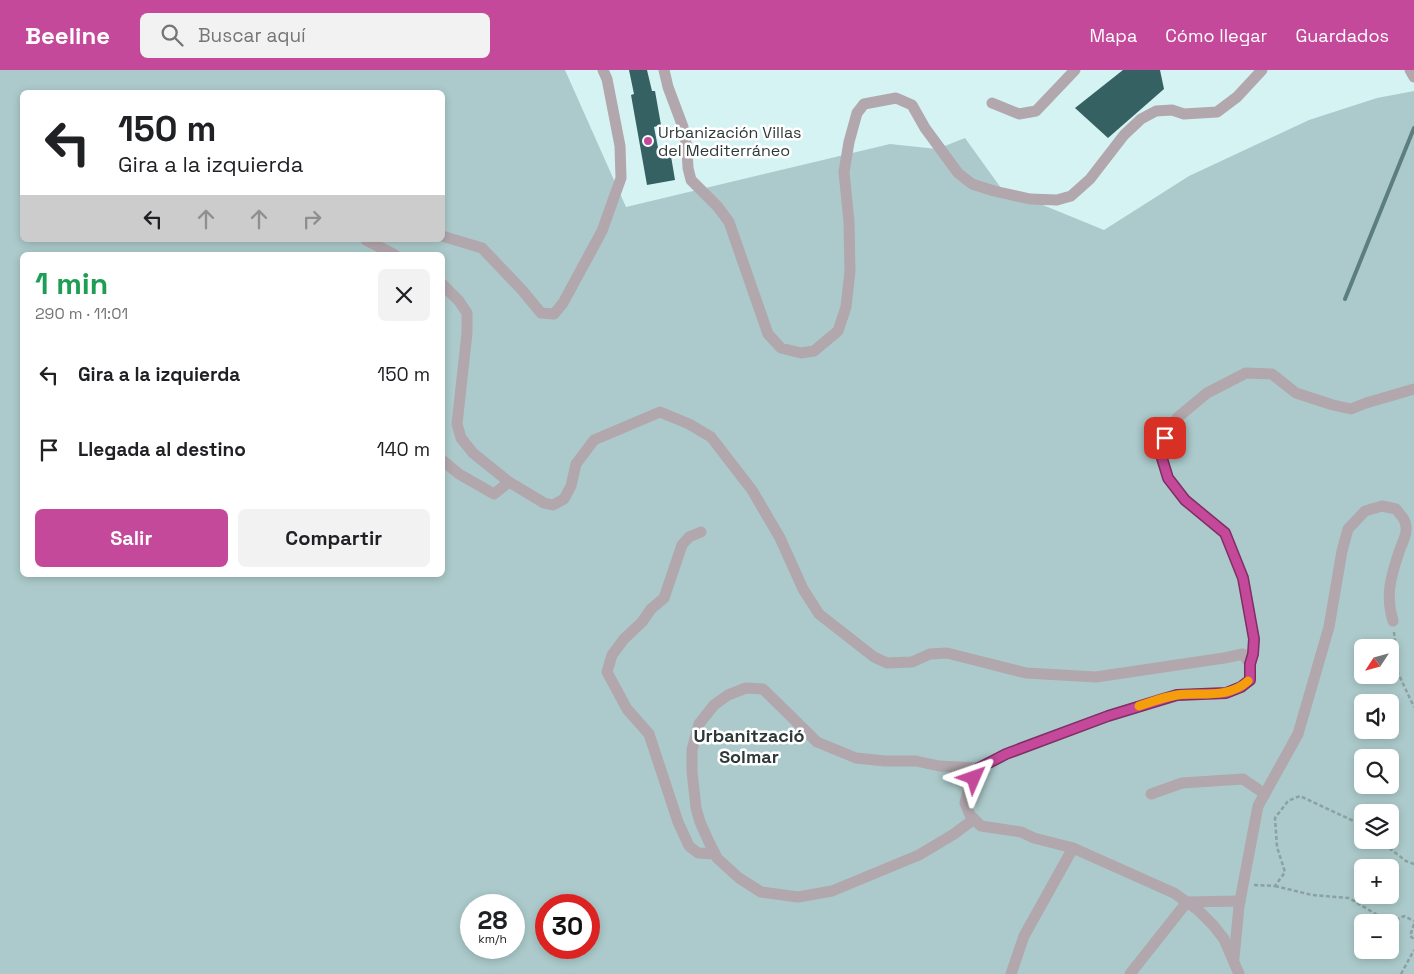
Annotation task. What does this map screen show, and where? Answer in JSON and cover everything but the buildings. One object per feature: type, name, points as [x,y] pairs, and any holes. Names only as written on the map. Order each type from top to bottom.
[{"type":"street","points":[[445,237],[482,248],[522,290],[540,313],[554,314],[563,303],[602,231],[621,178],[620,146],[607,78],[603,70]]},
{"type":"street","points":[[664,70],[668,87],[683,127],[691,180],[718,207],[729,222],[768,334],[781,348],[801,353],[814,351],[838,331],[846,307],[850,271],[850,222],[844,172],[857,112],[864,104],[896,98],[912,105],[925,128],[958,173],[972,184],[1030,199],[1057,200],[1071,196],[1090,178],[1124,135],[1141,119],[1156,112],[1172,110],[1184,114],[1217,112],[1237,97],[1262,70]]},
{"type":"street","points":[[992,103],[1019,114],[1036,111],[1076,70]]},
{"type":"street","points":[[1410,70],[1414,77]]},
{"type":"street","points":[[370,242],[389,252]]},
{"type":"street","points":[[445,287],[459,301],[467,313],[467,333],[457,424],[461,438],[473,454],[509,482],[544,503],[553,505],[564,499],[571,486],[576,464],[594,440],[660,412],[689,424],[710,438],[752,490],[780,538],[803,589],[819,614],[874,656],[887,663],[912,662],[930,654],[947,653],[1026,673],[1096,677],[1243,654],[1250,664]]},
{"type":"street","points":[[974,819],[954,834],[919,855],[832,891],[798,897],[762,892],[739,878],[715,854],[700,822],[696,808],[692,771],[692,750],[699,724],[714,705],[728,695],[746,688],[763,689],[817,742],[856,758],[979,768],[1023,747],[1163,698],[1177,695],[1226,693],[1241,687],[1250,680],[1250,664],[1254,639],[1243,578],[1225,533],[1185,500],[1168,478],[1161,455],[1165,438],[1177,418],[1207,393],[1246,373],[1272,374],[1296,392],[1333,405],[1352,409],[1414,389]]},
{"type":"street","points":[[445,462],[459,474],[494,494],[509,482]]},
{"type":"street","points":[[1234,959],[1236,925],[1242,885],[1258,806],[1298,734],[1329,627],[1342,551],[1348,529],[1365,511],[1382,506],[1396,509],[1405,522],[1406,536],[1399,551],[1388,592],[1388,607],[1393,620]]},
{"type":"street","points":[[702,532],[689,537],[682,545],[664,598],[612,655],[607,672],[627,709],[649,734],[678,822],[689,846],[698,853],[715,854]]},
{"type":"street","points":[[979,768],[969,788],[965,802],[970,815],[981,826],[1021,832],[1034,838],[1073,848],[1174,893],[1198,910],[1213,925],[1224,939],[1239,974]]},
{"type":"street","points":[[1151,794],[1182,783],[1243,779],[1265,794]]},
{"type":"street","points":[[1011,974],[1024,936],[1073,848]]},
{"type":"street","points":[[1187,902],[1240,901]]},
{"type":"street","points":[[1130,974],[1187,902]]},
{"type":"path","points":[[1393,620],[1398,673],[1414,707]]},
{"type":"path","points":[[1275,886],[1285,872],[1277,847],[1275,818],[1288,802],[1300,796],[1354,821]]},
{"type":"path","points":[[1391,849],[1406,861],[1414,864]]},
{"type":"path","points":[[1242,885],[1275,886],[1312,895],[1349,898],[1375,914]]},
{"type":"path","points":[[1399,918],[1404,916],[1414,923],[1410,936],[1414,939]]},
{"type":"path","points":[[1401,974],[1414,950]]},
{"type":"shaded area","points":[[0,70],[565,70],[626,207],[890,144],[937,149],[965,138],[1001,188],[1104,230],[1189,176],[1309,120],[1377,98],[1414,91],[1414,974],[0,974]]},
{"type":"waterway","points":[[1345,299],[1414,128]]},
{"type":"slow traffic","points":[[1139,706],[1177,695],[1226,693],[1241,687],[1248,681]]},
{"type":"place","name":"Urbanización Villas del Mediterráneo","points":[[648,141]]},
{"type":"district","name":"Urbanització Solmar","points":[[749,745]]},
{"type":"route","points":[[974,778],[979,768],[1006,754],[1057,734],[1163,698],[1177,695],[1226,693],[1241,687],[1250,680],[1250,664],[1254,639],[1243,578],[1225,533],[1185,500],[1168,478],[1161,455],[1165,438]]}]
